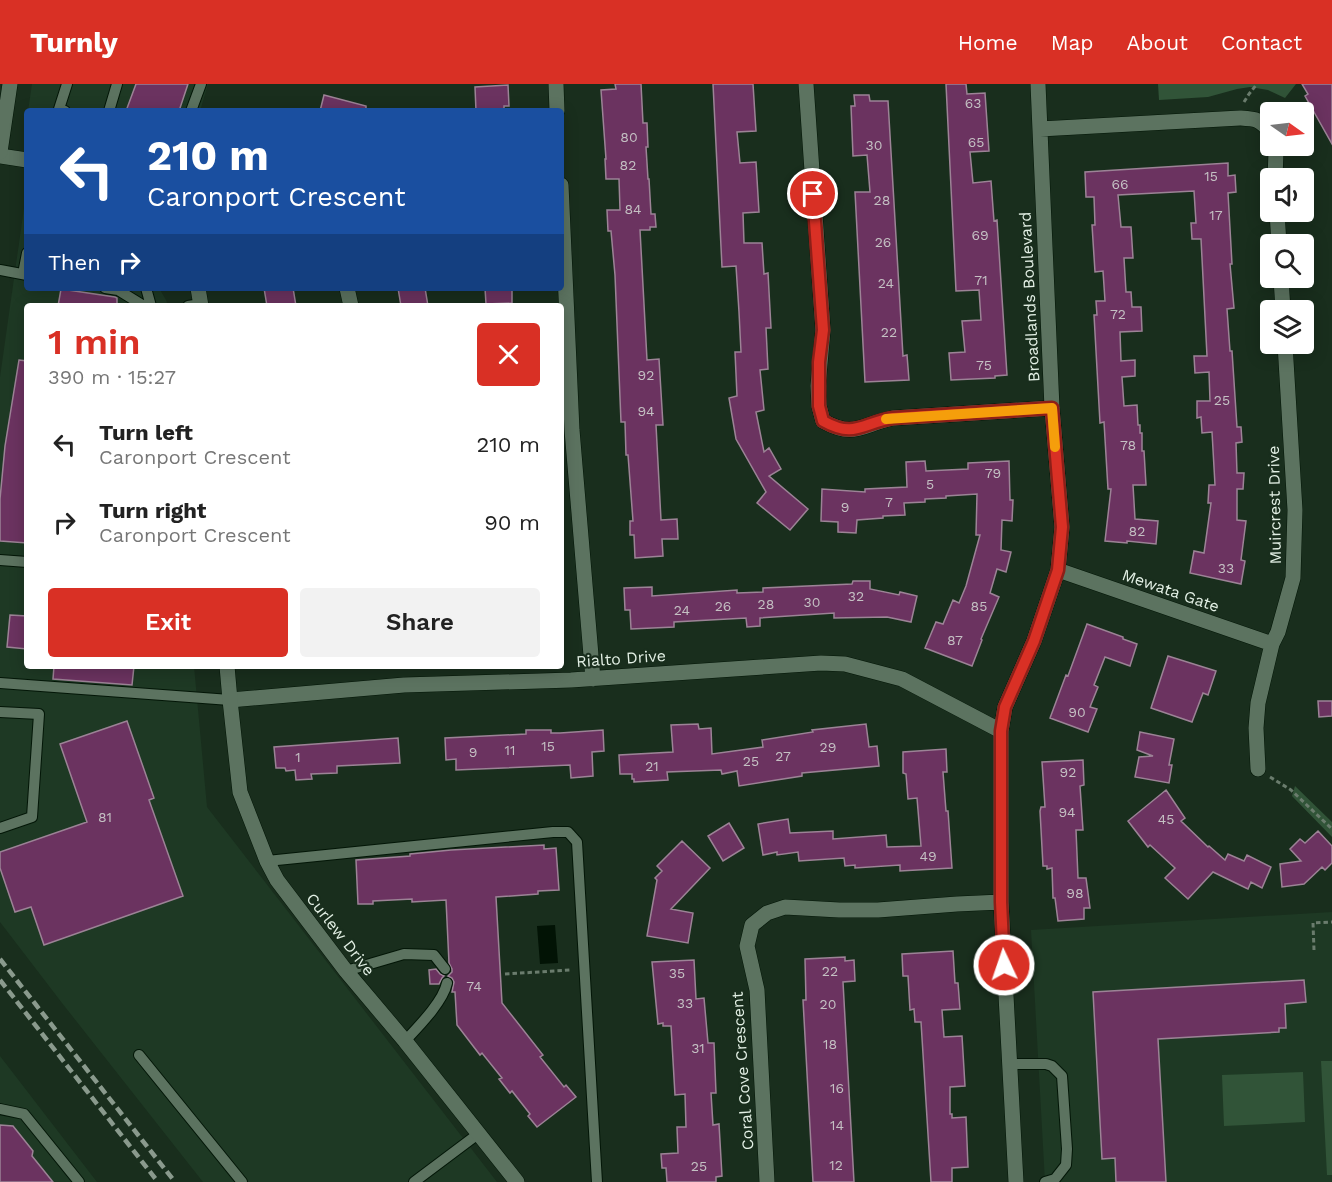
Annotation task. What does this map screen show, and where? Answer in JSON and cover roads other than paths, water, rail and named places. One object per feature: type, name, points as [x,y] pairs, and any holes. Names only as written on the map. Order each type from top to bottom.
[{"type":"street","points":[[10,84],[0,154],[24,159]]},
{"type":"street","points":[[556,84],[557,108]]},
{"type":"street","points":[[806,84],[823,330],[818,386],[819,406],[823,421],[832,426],[856,430],[893,418],[1052,408]]},
{"type":"street","name":"Broadlands Boulevard","points":[[1016,1182],[1001,902],[1001,731],[1005,707],[1034,641],[1058,570],[1062,527],[1052,408],[1038,84]]},
{"type":"street","points":[[1040,129],[1240,118],[1260,121]]},
{"type":"street","points":[[564,308],[567,431],[593,679]]},
{"type":"street","name":"Muircrest Drive","points":[[1258,770],[1256,728],[1258,703],[1272,645],[1278,632],[1293,578],[1295,510],[1286,354]]},
{"type":"street","name":"Mewata Gate","points":[[1058,570],[1272,645]]},
{"type":"street","name":"Rialto Drive","points":[[230,700],[404,685],[593,679],[821,663],[845,664],[902,679],[1001,731]]},
{"type":"street","name":"Curlew Drive","points":[[227,669],[240,792],[267,861],[277,880],[346,971],[517,1182]]},
{"type":"street","name":"Coral Cove Crescent","points":[[767,1182],[757,990],[747,946],[752,925],[767,913],[785,907],[878,910],[1001,902]]},
{"type":"lane","points":[[58,108],[67,84]]},
{"type":"lane","points":[[110,108],[117,84]]},
{"type":"lane","points":[[192,108],[201,84]]},
{"type":"lane","points":[[0,270],[24,274]]},
{"type":"lane","points":[[120,291],[139,303]]},
{"type":"lane","points":[[0,560],[24,562]]},
{"type":"lane","points":[[0,682],[230,700]]},
{"type":"lane","points":[[0,712],[39,714],[32,817],[0,828]]},
{"type":"lane","points":[[267,861],[568,832],[577,842],[597,1182]]},
{"type":"lane","points":[[346,971],[404,954],[434,955],[445,969]]},
{"type":"lane","points":[[405,1041],[445,992],[447,983]]},
{"type":"lane","points":[[139,1055],[242,1182]]},
{"type":"lane","points":[[1010,1064],[1046,1064],[1052,1066],[1062,1076],[1066,1165],[1055,1179],[1045,1182]]},
{"type":"lane","points":[[0,1109],[24,1114],[79,1182]]},
{"type":"lane","points":[[414,1182],[478,1134]]},
{"type":"railway","points":[[0,959],[175,1182]]},
{"type":"railway","points":[[0,980],[158,1182]]}]
